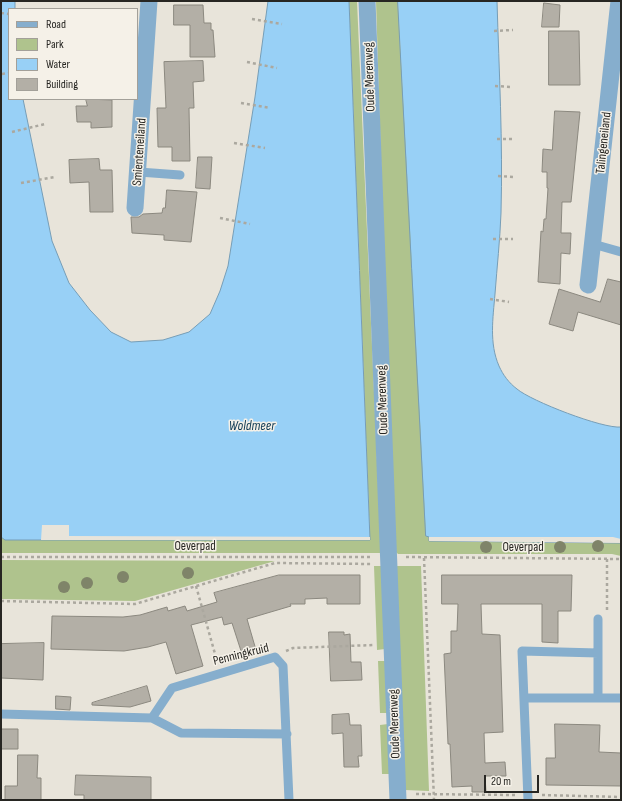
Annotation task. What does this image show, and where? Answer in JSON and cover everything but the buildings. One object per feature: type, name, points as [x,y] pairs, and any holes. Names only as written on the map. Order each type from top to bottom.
[{"type":"street","name":"Smienteneiland","points":[[135,208],[139,172],[149,1]]},
{"type":"street","name":"Oude Merenweg","points":[[366,1],[398,796]]},
{"type":"street","name":"Talingeneiland","points":[[588,284],[620,1]]},
{"type":"lane","points":[[139,172],[180,175]]},
{"type":"lane","points":[[593,244],[621,252]]},
{"type":"lane","points":[[598,619],[598,698]]},
{"type":"lane","points":[[528,798],[522,651],[598,653]]},
{"type":"lane","name":"Penningkruid","points":[[152,718],[172,688],[275,658],[283,666],[289,800]]},
{"type":"lane","points":[[524,698],[621,698]]},
{"type":"lane","points":[[1,714],[152,718],[181,732],[287,734]]},
{"type":"path","points":[[252,19],[282,24]]},
{"type":"path","points":[[494,31],[513,30]]},
{"type":"path","points":[[247,62],[277,68]]},
{"type":"path","points":[[2,74],[8,73]]},
{"type":"path","points":[[496,86],[512,87]]},
{"type":"path","points":[[241,103],[270,108]]},
{"type":"path","points":[[12,132],[45,124]]},
{"type":"path","points":[[497,139],[515,139]]},
{"type":"path","points":[[234,143],[265,148]]},
{"type":"path","points":[[498,176],[514,177]]},
{"type":"path","points":[[21,183],[55,177]]},
{"type":"path","points":[[220,218],[250,224]]},
{"type":"path","points":[[493,238],[513,239]]},
{"type":"path","points":[[490,299],[509,302]]},
{"type":"path","name":"Oeverpad","points":[[1,556],[389,560]]},
{"type":"path","name":"Oeverpad","points":[[434,794],[424,558],[607,558],[621,560]]},
{"type":"path","points":[[598,619],[606,613],[607,558]]},
{"type":"path","points":[[1,601],[135,604],[275,563],[389,560]]},
{"type":"path","points":[[196,586],[221,673]]},
{"type":"path","points":[[275,658],[293,648],[374,644]]},
{"type":"path","points":[[434,794],[434,800]]},
{"type":"path","points":[[398,796],[434,794],[528,798],[621,797]]},
{"type":"green space","points":[[349,1],[357,1],[381,553],[1,553],[1,537],[5,540],[370,540]]},
{"type":"green space","points":[[376,1],[398,1],[429,541],[613,541],[621,543],[621,556],[612,554],[398,554],[396,552],[391,479]]},
{"type":"green space","points":[[1,560],[275,561],[135,601],[1,599]]},
{"type":"green space","points":[[374,566],[382,566],[385,649],[377,650]]},
{"type":"green space","points":[[396,566],[421,566],[429,791],[405,790]]},
{"type":"green space","points":[[378,661],[386,661],[387,713],[380,713]]},
{"type":"green space","points":[[388,724],[390,774],[382,774],[380,725]]},
{"type":"water","name":"Woldmeer","points":[[1,1],[15,1],[15,8],[8,8],[8,100],[23,100],[52,241],[69,283],[90,310],[111,332],[131,342],[163,340],[189,332],[210,314],[220,291],[228,266],[255,97],[268,1],[349,1],[370,540],[5,540],[1,537]]},
{"type":"water","points":[[398,1],[497,1],[502,160],[500,233],[493,321],[493,339],[496,357],[506,379],[514,387],[525,394],[551,407],[584,419],[599,424],[621,427],[621,543],[429,541],[429,537],[426,536]]},
{"type":"pier","points":[[42,525],[69,525],[69,536],[370,537],[370,540],[41,540]]},
{"type":"pier","points":[[429,537],[613,537],[621,539],[621,543],[429,541]]}]
